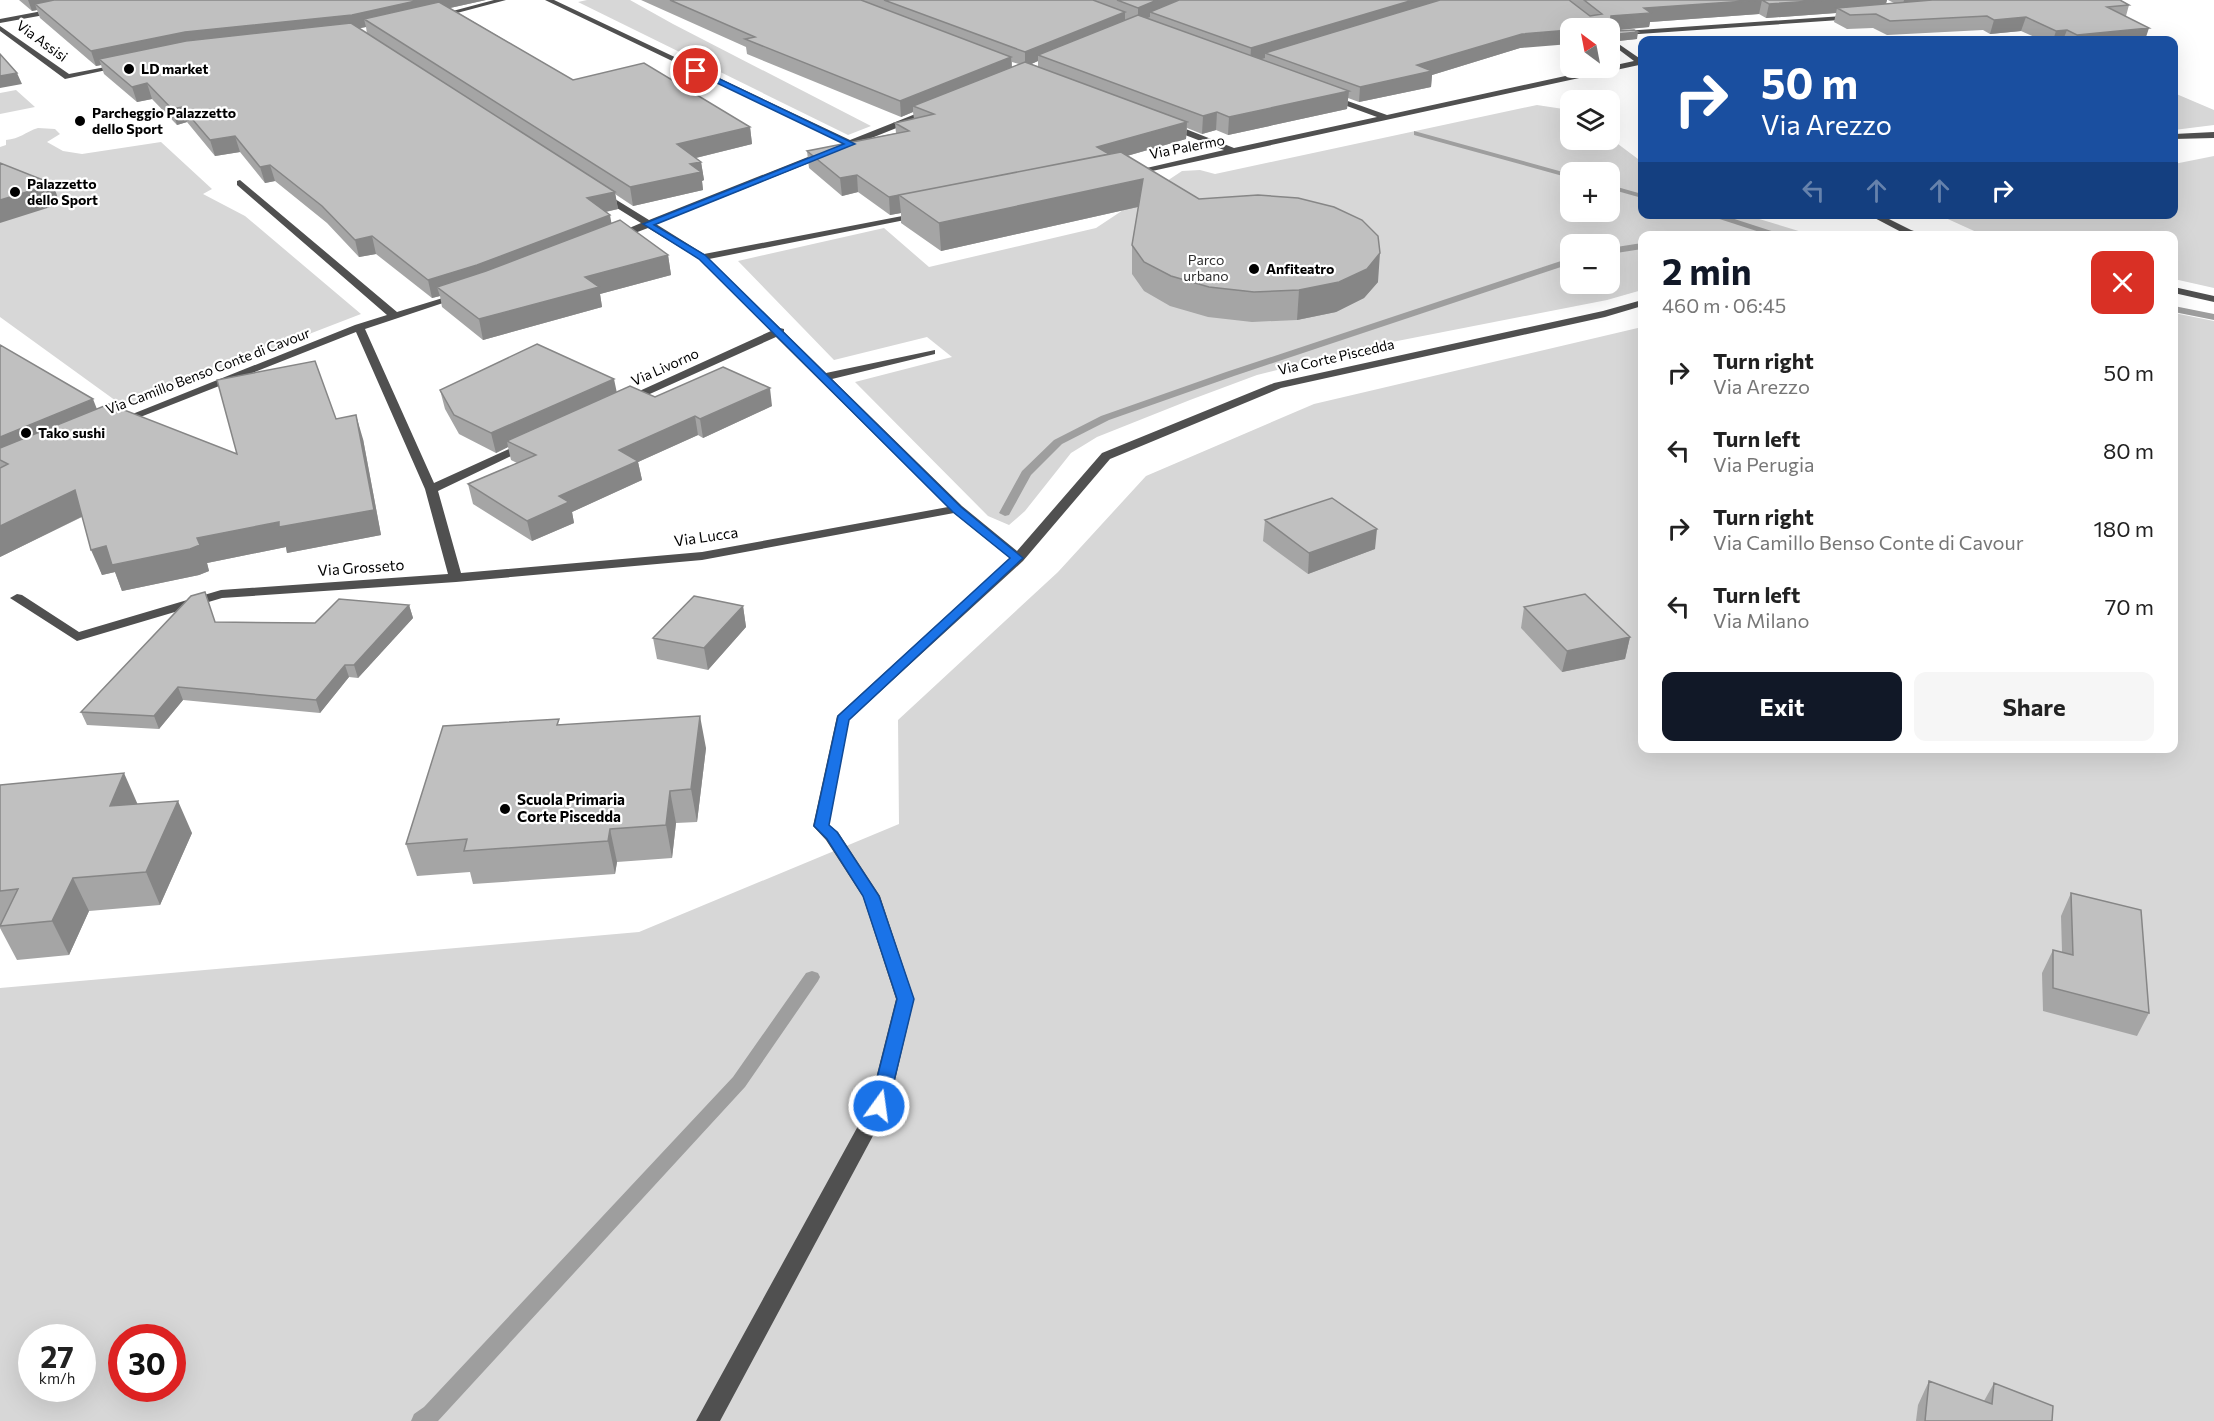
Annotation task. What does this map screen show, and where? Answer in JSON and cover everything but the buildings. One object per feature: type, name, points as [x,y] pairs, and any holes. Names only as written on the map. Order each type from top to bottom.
[{"type":"street","points":[[431,18],[503,0]]},
{"type":"street","points":[[548,0],[851,144]]},
{"type":"street","points":[[0,21],[71,8]]},
{"type":"street","points":[[1620,33],[1868,16]]},
{"type":"street","name":"Via Assisi","points":[[0,27],[68,76],[127,64]]},
{"type":"street","points":[[1620,47],[1638,60]]},
{"type":"street","name":"Via Palermo","points":[[1119,175],[1638,64]]},
{"type":"street","points":[[1318,92],[1389,118]]},
{"type":"street","points":[[604,241],[942,106]]},
{"type":"street","points":[[1163,124],[1236,151]]},
{"type":"street","points":[[2178,137],[2214,135]]},
{"type":"street","points":[[240,183],[395,316]]},
{"type":"street","points":[[588,186],[702,257],[957,509],[1017,558]]},
{"type":"street","points":[[702,257],[933,211]]},
{"type":"street","points":[[1881,219],[1906,231]]},
{"type":"street","name":"Via Camillo Benso Conte di Cavour","points":[[108,426],[359,327],[474,291]]},
{"type":"street","points":[[2178,291],[2214,299]]},
{"type":"street","name":"Via Corte Piscedda","points":[[708,1421],[879,1106],[905,999],[871,896],[832,836],[821,826],[842,719],[1017,558],[1106,456],[1267,389],[1605,314],[1638,304]]},
{"type":"street","points":[[359,327],[431,489],[456,578]]},
{"type":"street","name":"Via Livorno","points":[[617,405],[780,332]]},
{"type":"street","points":[[825,377],[931,352]]},
{"type":"street","points":[[431,489],[540,440]]},
{"type":"street","name":"Via Lucca","points":[[456,578],[702,556],[957,509]]},
{"type":"street","name":"Via Grosseto","points":[[17,598],[77,637],[221,594],[456,578]]},
{"type":"green space","points":[[630,0],[871,126],[848,135],[578,2]]},
{"type":"green space","points":[[16,90],[35,107],[0,114],[0,93]]},
{"type":"green space","points":[[2178,95],[2214,110],[2214,125],[2178,130]]},
{"type":"green space","name":"Parco urbano","points":[[1537,105],[1560,108],[1560,150],[1620,150],[1620,146],[1638,159],[1638,219],[1759,219],[1799,231],[1638,231],[1638,291],[1607,300],[1387,343],[1257,375],[1097,437],[1071,453],[1025,511],[1009,525],[988,516],[855,382],[952,357],[927,337],[834,360],[738,261],[884,228],[929,267],[1096,228],[1182,171],[1200,170],[1215,174]]},
{"type":"green space","points":[[38,128],[55,129],[60,134],[47,142],[63,151],[82,154],[161,142],[212,189],[203,194],[245,216],[361,314],[123,406],[0,317],[0,147],[6,145],[6,140]]},
{"type":"green space","points":[[2214,156],[2214,288],[2178,280],[2178,231],[1974,231],[1948,219],[2178,219],[2178,163]]},
{"type":"green space","points":[[2178,314],[2214,321],[2214,1421],[0,1421],[0,988],[639,932],[899,824],[898,720],[1058,572],[1146,476],[1314,404],[1638,328],[1638,753],[2178,753]]},
{"type":"waterway","points":[[1417,133],[1560,173]]},
{"type":"waterway","points":[[1620,190],[1638,195]]},
{"type":"waterway","points":[[1725,219],[1766,231]]},
{"type":"waterway","points":[[1620,249],[1638,247]]},
{"type":"waterway","points":[[1005,513],[1026,473],[1058,442],[1105,418],[1560,264]]},
{"type":"waterway","points":[[2178,310],[2214,317]]},
{"type":"waterway","points":[[421,1421],[431,1414],[739,1082],[812,977]]},
{"type":"place","name":"LD market","points":[[129,69]]},
{"type":"place","name":"Parcheggio Palazzetto dello Sport","points":[[80,121]]},
{"type":"place","name":"Palazzetto dello Sport","points":[[15,192]]},
{"type":"place","name":"Anfiteatro","points":[[1254,269]]},
{"type":"place","name":"Tako sushi","points":[[26,433]]},
{"type":"place","name":"Scuola Primaria Corte Piscedda","points":[[505,809]]},
{"type":"route","points":[[696,71],[851,144],[648,224],[702,257],[957,509],[1017,558],[842,719],[821,826],[832,836],[871,896],[905,999],[879,1106]]}]
